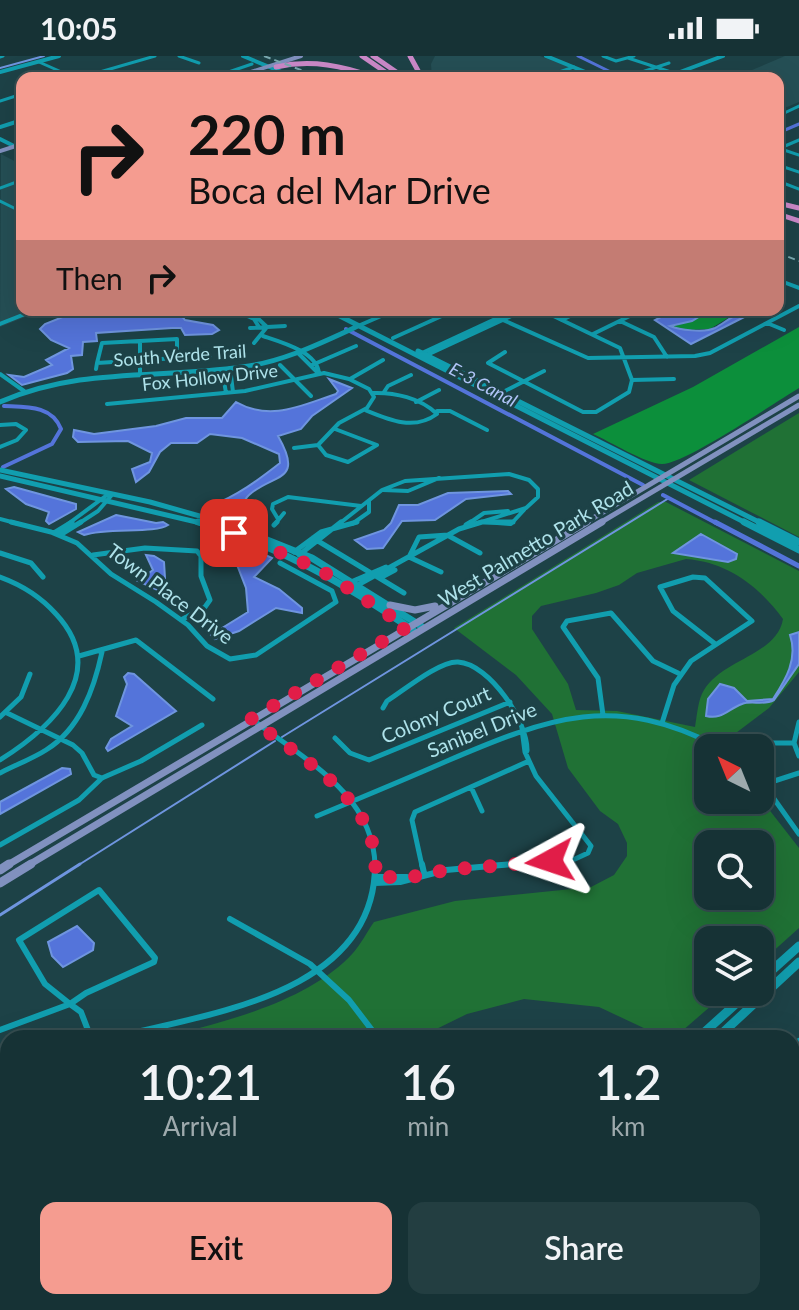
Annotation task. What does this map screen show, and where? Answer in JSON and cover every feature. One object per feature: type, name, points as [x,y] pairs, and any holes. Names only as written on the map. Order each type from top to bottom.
[{"type":"highway","points":[[324,56],[337,65]]},
{"type":"highway","points":[[360,56],[383,72]]},
{"type":"highway","points":[[371,56],[394,72]]},
{"type":"highway","points":[[276,67],[289,60],[314,61],[359,72]]},
{"type":"main road","points":[[248,72],[303,56]]},
{"type":"main road","points":[[262,72],[276,67]]},
{"type":"main road","name":"West Palmetto Park Road","points":[[0,870],[799,396]]},
{"type":"main road","name":"West Palmetto Park Road","points":[[0,883],[259,725],[799,405]]},
{"type":"main road","points":[[544,547],[553,552]]},
{"type":"main road","points":[[390,605],[418,610],[452,600]]},
{"type":"street","points":[[0,72],[59,56]]},
{"type":"street","points":[[98,72],[155,56]]},
{"type":"street","points":[[179,56],[199,63]]},
{"type":"street","points":[[243,56],[282,72]]},
{"type":"street","points":[[252,56],[290,72]]},
{"type":"street","points":[[546,56],[586,72]]},
{"type":"street","points":[[603,56],[614,61],[634,56]]},
{"type":"street","points":[[685,72],[723,56]]},
{"type":"street","points":[[687,72],[729,56]]},
{"type":"street","points":[[628,58],[667,72]]},
{"type":"street","points":[[39,62],[63,72]]},
{"type":"street","points":[[642,72],[669,63]]},
{"type":"street","points":[[229,72],[252,64]]},
{"type":"street","points":[[560,72],[575,67]]},
{"type":"street","points":[[0,138],[13,146]]},
{"type":"street","points":[[0,324],[20,316]]},
{"type":"street","points":[[247,316],[259,327]]},
{"type":"street","points":[[255,316],[267,327]]},
{"type":"street","points":[[340,316],[421,354],[799,550]]},
{"type":"street","points":[[346,316],[359,326],[393,338],[498,394],[799,542]]},
{"type":"street","points":[[359,326],[382,316]]},
{"type":"street","points":[[393,338],[442,316]]},
{"type":"street","points":[[421,354],[502,316]]},
{"type":"street","points":[[421,354],[511,316]]},
{"type":"street","points":[[505,352],[488,362],[589,413],[625,396],[632,380],[618,346],[554,316]]},
{"type":"street","points":[[562,320],[570,316]]},
{"type":"street","points":[[593,334],[630,316]]},
{"type":"street","points":[[503,320],[581,356],[625,358],[705,355],[780,316]]},
{"type":"street","points":[[620,321],[654,337],[667,357]]},
{"type":"street","points":[[767,323],[784,330]]},
{"type":"street","points":[[250,328],[285,326]]},
{"type":"street","name":"South Verde Trail","points":[[0,402],[24,391],[63,380],[230,368],[299,353],[359,326]]},
{"type":"street","points":[[254,343],[263,336],[267,327]]},
{"type":"street","points":[[263,336],[299,353],[315,365],[319,374]]},
{"type":"street","points":[[177,358],[177,339],[102,343],[96,366],[139,360],[210,357]]},
{"type":"street","points":[[138,374],[140,341]]},
{"type":"street","points":[[315,365],[356,346]]},
{"type":"street","points":[[349,379],[383,360]]},
{"type":"street","points":[[280,365],[311,396]]},
{"type":"street","points":[[230,368],[233,392]]},
{"type":"street","points":[[222,369],[226,393]]},
{"type":"street","points":[[498,394],[544,371]]},
{"type":"street","points":[[0,374],[24,391]]},
{"type":"street","name":"Fox Hollow Drive","points":[[107,404],[226,393],[319,374],[349,379],[372,393]]},
{"type":"street","points":[[384,392],[390,385],[411,375]]},
{"type":"street","points":[[632,380],[674,379]]},
{"type":"street","points":[[416,403],[439,390]]},
{"type":"street","points":[[294,448],[318,445],[335,429],[365,410],[373,401],[372,393],[384,392],[437,411],[450,411],[487,430]]},
{"type":"street","points":[[365,410],[405,423],[432,419],[437,411]]},
{"type":"street","points":[[0,425],[16,424],[26,430],[17,440],[0,447]]},
{"type":"street","points":[[318,445],[318,449],[326,455],[348,462],[377,445],[335,429]]},
{"type":"street","points":[[0,473],[215,527],[296,554],[390,605],[425,628]]},
{"type":"street","points":[[296,554],[382,490],[411,479],[519,476],[532,483],[539,492],[535,502],[511,524],[479,522]]},
{"type":"street","points":[[382,490],[408,491],[440,478]]},
{"type":"street","points":[[278,519],[272,509],[273,504],[288,497],[362,506]]},
{"type":"street","points":[[56,533],[60,526],[107,498]]},
{"type":"street","points":[[56,533],[98,511],[107,498]]},
{"type":"street","points":[[332,527],[362,520],[369,512],[369,500]]},
{"type":"street","points":[[466,526],[526,508]]},
{"type":"street","points":[[376,575],[484,513],[512,512]]},
{"type":"street","points":[[274,525],[284,513]]},
{"type":"street","name":"Town Place Drive","points":[[0,519],[56,533],[93,555],[111,574],[181,620],[219,654],[241,660],[265,650],[335,604],[337,598],[332,591],[280,563]]},
{"type":"street","points":[[409,556],[417,537],[448,535],[480,553]]},
{"type":"street","points":[[316,539],[404,593]]},
{"type":"street","points":[[93,555],[113,549],[145,550],[180,545],[196,549],[201,556],[201,576],[210,600],[202,609],[181,620]]},
{"type":"street","points":[[418,552],[425,563]]},
{"type":"street","points":[[0,553],[29,562],[41,570],[43,577]]},
{"type":"street","points":[[409,556],[441,572]]},
{"type":"street","points":[[352,585],[395,570]]},
{"type":"street","points":[[662,723],[678,673],[714,643],[750,625],[751,619],[708,579],[699,576],[662,586],[660,593],[677,613],[714,643]]},
{"type":"street","points":[[0,577],[26,588],[49,605],[71,630],[79,656],[77,676],[69,696],[42,731],[0,760]]},
{"type":"street","points":[[352,585],[417,633]]},
{"type":"street","points":[[603,715],[598,678],[563,627],[567,621],[604,612],[613,614],[653,661],[678,673]]},
{"type":"street","points":[[79,656],[136,640],[213,699]]},
{"type":"street","points":[[0,773],[48,749],[59,739],[84,707],[102,652]]},
{"type":"street","points":[[375,880],[394,883],[424,873],[579,858],[588,853],[591,846],[589,838],[551,799],[529,761],[521,740],[522,729],[510,702],[467,664],[457,661],[387,701],[383,708]]},
{"type":"street","points":[[30,674],[25,691],[3,715],[78,748],[94,775],[102,778]]},
{"type":"street","name":"Colony Court","points":[[335,738],[341,747],[361,760],[369,760],[510,702]]},
{"type":"street","name":"Sanibel Drive","points":[[317,816],[522,729],[555,719],[603,715],[662,723],[694,737]]},
{"type":"street","points":[[144,1030],[259,1002],[316,971],[341,949],[358,927],[375,880],[371,837],[352,801],[251,719]]},
{"type":"street","points":[[799,722],[794,743],[799,756]]},
{"type":"street","points":[[0,845],[79,800],[102,778],[120,773],[202,725]]},
{"type":"street","points":[[774,743],[794,743]]},
{"type":"street","points":[[424,873],[413,814],[529,761]]},
{"type":"street","points":[[774,779],[799,773]]},
{"type":"street","points":[[471,786],[482,811]]},
{"type":"street","points":[[774,799],[799,834]]},
{"type":"street","points":[[0,1030],[72,1003],[86,993],[147,967],[155,958],[102,892],[95,891],[21,937],[19,942],[45,984],[72,1003],[81,1012],[88,1030]]},
{"type":"street","points":[[230,919],[249,933],[293,951],[354,1006],[372,1030]]},
{"type":"street","points":[[774,968],[799,946]]},
{"type":"street","points":[[726,1030],[799,962]]},
{"type":"street","points":[[707,1030],[733,1006]]},
{"type":"shaded area","points":[[435,56],[540,56],[569,67],[553,72],[432,72]]},
{"type":"shaded area","points":[[785,56],[799,56],[799,102],[784,106],[784,72],[747,72]]},
{"type":"shaded area","points":[[1,154],[16,162],[16,316],[28,316],[0,327]]},
{"type":"green space","points":[[699,316],[731,316],[710,329],[682,330],[669,326]]},
{"type":"green space","points":[[799,327],[799,388],[690,454],[662,464],[655,463],[593,434],[693,387]]},
{"type":"green space","points":[[799,413],[799,537],[689,480]]},
{"type":"green space","points":[[658,502],[666,502],[799,571],[799,672],[769,708],[735,734],[694,734],[694,814],[772,814],[799,848],[799,928],[774,950],[774,926],[694,926],[694,1006],[711,1006],[683,1030],[648,1030],[599,1007],[524,999],[467,1014],[434,1030],[191,1030],[274,1004],[317,982],[353,953],[374,922],[455,901],[591,887],[614,875],[627,856],[627,843],[618,824],[600,811],[568,768],[552,714],[516,675],[454,628]],"holes":[[[686,559],[715,565],[753,586],[783,619],[771,641],[724,671],[704,690],[695,727],[617,711],[576,710],[568,684],[532,629],[532,616],[541,606],[596,593],[619,585],[637,573]]]},
{"type":"water","points":[[65,316],[182,316],[185,320],[213,325],[219,330],[212,334],[185,335],[181,328],[96,333],[97,341],[83,342],[82,355],[71,356],[73,369],[22,385],[9,375],[24,377],[52,365],[46,360],[69,348],[51,340],[40,329]]},
{"type":"water","points":[[663,316],[700,316],[670,326],[699,331],[711,330],[736,316],[746,316],[691,344],[655,320]]},
{"type":"water","points":[[329,379],[352,388],[312,416],[301,429],[278,436],[288,462],[287,470],[249,495],[241,510],[233,513],[211,506],[272,470],[280,463],[279,454],[242,438],[210,434],[197,443],[171,443],[160,452],[149,472],[136,482],[132,469],[150,462],[152,453],[128,441],[78,442],[73,437],[74,430],[94,434],[156,426],[186,418],[222,418],[236,402],[262,411],[286,410],[336,394],[338,391]]},
{"type":"water","points":[[14,487],[76,504],[76,509],[49,524],[46,521],[49,512],[26,504],[6,489]]},
{"type":"water","points":[[508,491],[511,494],[466,499],[435,520],[402,521],[383,548],[367,549],[355,540],[384,530],[391,523],[399,505],[418,505],[448,493]]},
{"type":"water","points":[[116,515],[168,525],[84,535],[78,532]]},
{"type":"water","points":[[701,534],[737,554],[736,559],[728,562],[673,553]]},
{"type":"water","points":[[241,543],[272,558],[254,577],[279,589],[302,608],[302,613],[276,608],[239,631],[215,639],[211,635],[248,612],[246,588],[234,557],[235,545]]},
{"type":"water","points":[[146,555],[164,562],[166,594],[138,581],[153,570]]},
{"type":"water","points":[[799,632],[799,664],[774,700],[746,703],[721,715],[706,716],[708,699],[720,684],[734,688],[747,701],[773,699],[792,661],[790,635]]},
{"type":"water","points":[[128,673],[134,674],[176,711],[108,751],[106,748],[111,739],[132,726],[116,716],[127,684],[124,677]]},
{"type":"water","points":[[62,768],[70,769],[71,774],[0,814],[0,802]]},
{"type":"water","points":[[77,926],[94,943],[93,950],[63,967],[52,956],[48,942]]},
{"type":"waterway","points":[[0,68],[44,56]]},
{"type":"waterway","points":[[578,56],[611,72]]},
{"type":"waterway","points":[[784,130],[799,124]]},
{"type":"waterway","name":"E-3 Canal","points":[[346,329],[643,485]]},
{"type":"waterway","points":[[3,467],[52,444],[61,429],[45,411],[4,406]]},
{"type":"waterway","name":"E-3 Canal","points":[[663,495],[718,524]]},
{"type":"waterway","points":[[282,737],[669,498]]},
{"type":"waterway","name":"E-3 Canal","points":[[715,522],[799,566]]},
{"type":"waterway","points":[[77,866],[275,741]]},
{"type":"waterway","points":[[0,915],[80,864]]},
{"type":"railway","points":[[264,56],[306,72]]},
{"type":"railway","points":[[784,255],[799,261]]},
{"type":"route","points":[[234,533],[319,569],[407,627],[251,719],[352,801],[368,827],[376,859],[375,877],[412,877],[446,870],[550,861]]}]
